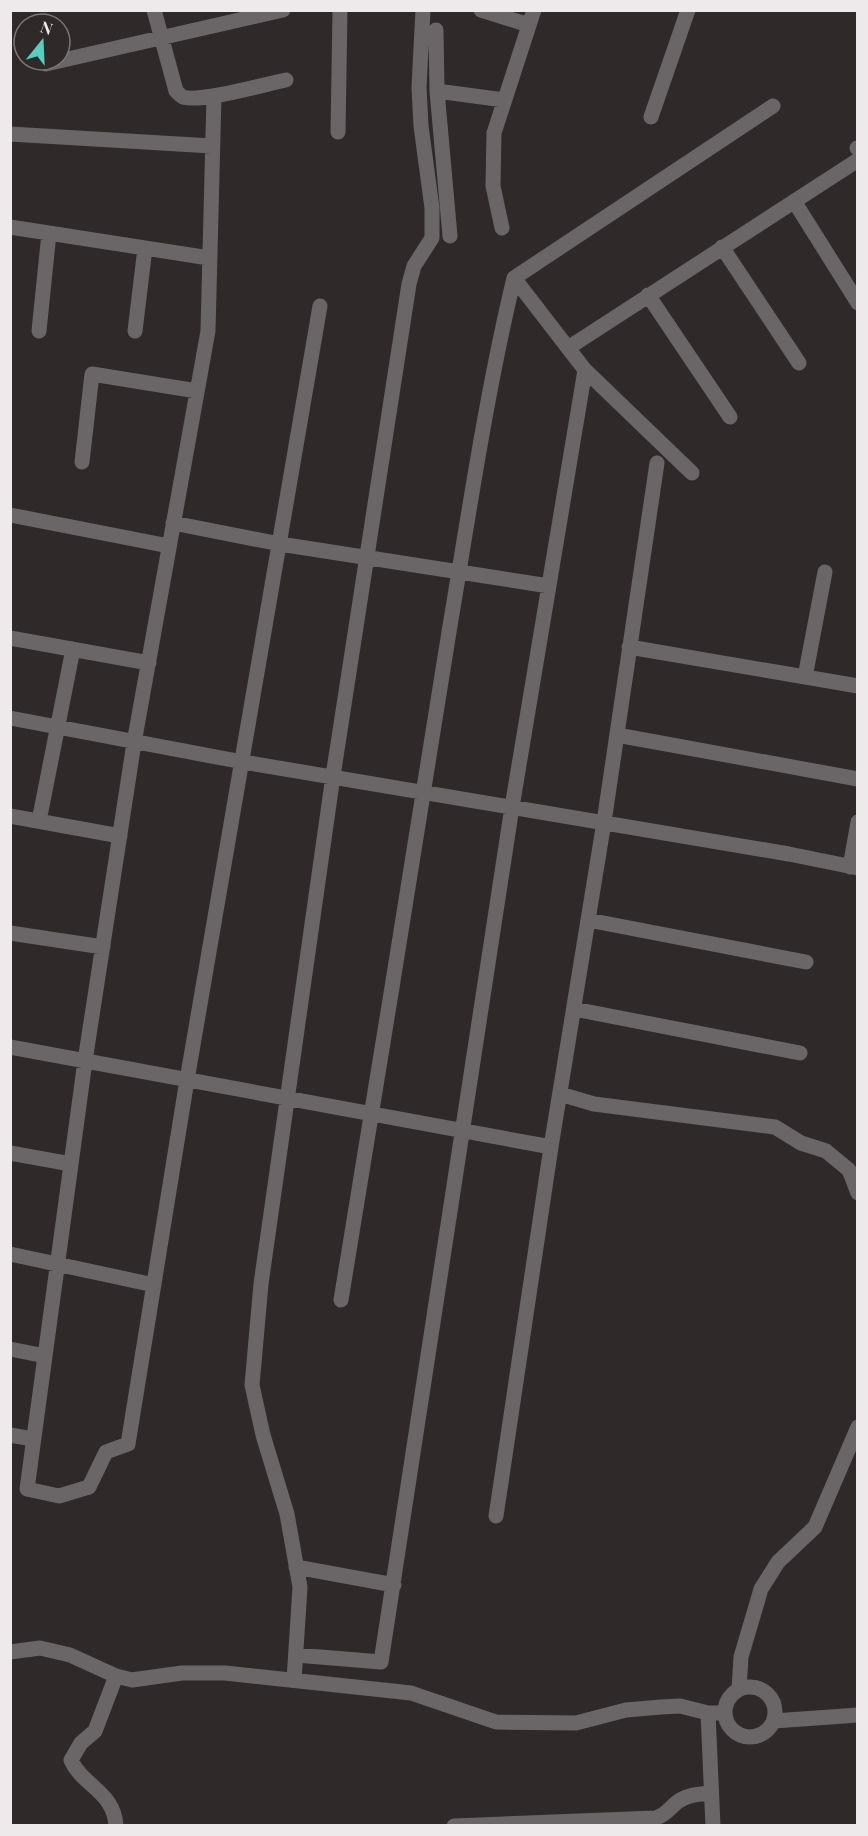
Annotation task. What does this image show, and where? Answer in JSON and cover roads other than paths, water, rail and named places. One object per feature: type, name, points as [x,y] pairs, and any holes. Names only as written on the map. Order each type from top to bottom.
[{"type":"street","points":[[154,10],[176,91],[182,96],[191,98],[214,96],[286,80]]},
{"type":"street","points":[[338,132],[340,10]]},
{"type":"street","points":[[294,1680],[300,1587],[287,1514],[263,1435],[252,1385],[261,1284],[287,1098],[333,776],[408,284],[414,266],[432,238],[432,208],[421,126],[419,87],[423,10]]},
{"type":"street","points":[[481,10],[531,18],[494,133],[493,186],[502,228]]},
{"type":"street","points":[[651,117],[688,10]]},
{"type":"street","points":[[72,58],[276,11]]},
{"type":"street","points":[[436,30],[437,91],[450,236]]},
{"type":"street","points":[[437,91],[504,100]]},
{"type":"street","points":[[214,96],[207,331],[148,663],[85,1061],[27,1490],[59,1496],[89,1487],[106,1452],[128,1444],[187,1080],[320,306]]},
{"type":"street","points":[[341,1300],[422,791],[496,354],[514,278],[773,106]]},
{"type":"street","points":[[10,134],[212,146]]},
{"type":"street","points":[[568,348],[858,160]]},
{"type":"street","points":[[794,201],[858,303]]},
{"type":"street","points":[[10,227],[209,258]]},
{"type":"street","points":[[39,332],[49,233]]},
{"type":"street","points":[[722,247],[799,363]]},
{"type":"street","points":[[135,331],[145,248]]},
{"type":"street","points":[[514,278],[585,370],[692,473]]},
{"type":"street","points":[[648,295],[730,417]]},
{"type":"street","points":[[296,1654],[381,1662],[512,807],[585,370]]},
{"type":"street","points":[[82,462],[92,374],[197,391]]},
{"type":"street","points":[[496,1516],[551,1147],[604,822],[657,463]]},
{"type":"street","points":[[10,515],[169,546]]},
{"type":"street","points":[[173,523],[459,573],[549,586]]},
{"type":"street","points":[[805,677],[825,572]]},
{"type":"street","points":[[10,638],[148,663]]},
{"type":"street","points":[[629,647],[858,686]]},
{"type":"street","points":[[39,821],[73,649]]},
{"type":"street","points":[[10,718],[135,743],[789,854],[854,868],[858,822]]},
{"type":"street","points":[[617,735],[858,779]]},
{"type":"street","points":[[10,816],[120,836]]},
{"type":"street","points":[[588,920],[806,962]]},
{"type":"street","points":[[10,933],[103,947]]},
{"type":"street","points":[[574,1009],[800,1053]]},
{"type":"street","points":[[10,1047],[551,1147]]},
{"type":"street","points":[[560,1094],[594,1104],[775,1127],[801,1143],[826,1150],[849,1170],[857,1189]]},
{"type":"street","points":[[10,1153],[71,1164]]},
{"type":"street","points":[[10,1254],[154,1285]]},
{"type":"street","points":[[10,1350],[45,1356]]},
{"type":"street","points":[[739,1689],[741,1657],[761,1588],[778,1562],[815,1527],[858,1427]]},
{"type":"street","points":[[10,1435],[33,1439]]},
{"type":"street","points":[[296,1568],[394,1585]]},
{"type":"street","points":[[10,1652],[40,1648],[70,1655],[116,1676],[132,1680],[182,1673],[225,1672],[411,1693],[496,1722],[576,1724],[626,1710],[671,1706],[708,1713],[725,1713]]},
{"type":"street","points":[[116,1676],[95,1731],[81,1743],[71,1760],[76,1771],[95,1786],[112,1805],[117,1826]]},
{"type":"street","points":[[749,1687],[769,1694],[776,1714],[766,1732],[756,1737],[746,1737],[736,1733],[728,1726],[725,1713],[731,1696],[739,1689],[749,1687]]},
{"type":"street","points":[[708,1713],[713,1826]]},
{"type":"street","points":[[774,1721],[858,1715]]},
{"type":"street","points":[[454,1826],[656,1818],[664,1816],[679,1801],[687,1797],[711,1793]]}]
